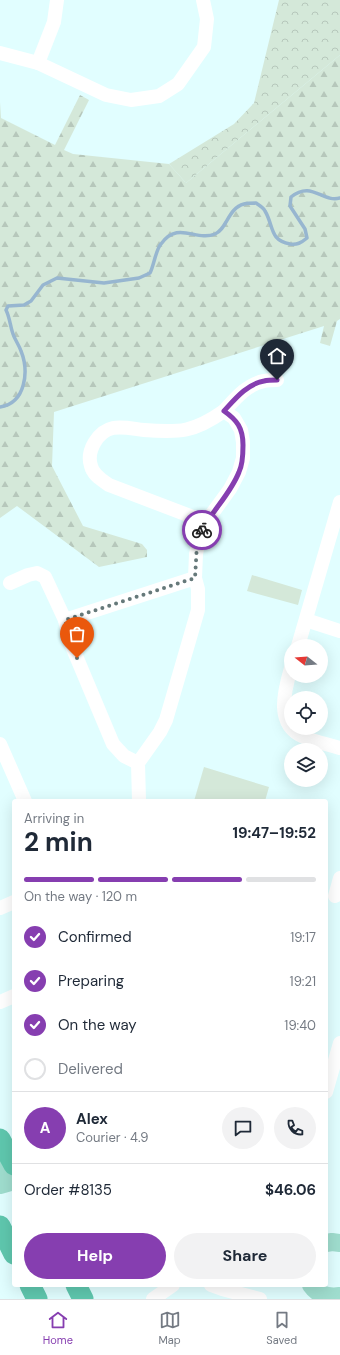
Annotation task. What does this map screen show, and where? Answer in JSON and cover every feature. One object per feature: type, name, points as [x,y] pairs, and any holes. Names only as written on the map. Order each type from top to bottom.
[{"type":"highway","points":[[0,1128],[12,1137]]},
{"type":"highway","points":[[0,1139],[12,1161]]},
{"type":"highway","points":[[1,1228],[12,1250]]},
{"type":"highway","points":[[31,1287],[37,1299]]},
{"type":"highway","points":[[77,1287],[83,1299]]},
{"type":"main road","points":[[0,1169],[12,1166]]},
{"type":"main road","points":[[0,1185],[12,1182]]},
{"type":"main road","points":[[312,1290],[327,1296],[340,1297]]},
{"type":"street","points":[[38,63],[54,22],[57,0]]},
{"type":"street","points":[[0,53],[38,63],[106,95],[131,100],[159,96],[178,84],[204,48],[207,19],[203,0]]},
{"type":"street","points":[[206,522],[109,485],[96,476],[90,466],[90,453],[96,439],[104,432],[113,428],[169,432],[199,427],[224,411],[238,395],[254,385],[264,381],[277,380]]},
{"type":"street","points":[[139,799],[138,763],[160,732],[171,708],[198,610],[198,589],[195,578],[197,544],[200,534],[206,522],[230,489],[239,472],[243,458],[241,430],[234,418],[224,411]]},
{"type":"street","points":[[300,639],[340,502]]},
{"type":"street","points":[[10,583],[28,575],[36,574],[45,577],[65,620],[71,644],[114,744],[124,756],[138,763]]},
{"type":"street","points":[[65,620],[195,578]]},
{"type":"street","points":[[306,620],[340,631]]},
{"type":"street","points":[[286,683],[283,701],[284,715],[288,725],[295,732],[304,737],[340,748]]},
{"type":"street","points":[[0,744],[24,799]]},
{"type":"street","points":[[334,896],[340,878]]},
{"type":"street","points":[[0,908],[12,903]]},
{"type":"street","points":[[0,1002],[12,997]]},
{"type":"street","points":[[332,1087],[340,1043]]},
{"type":"street","points":[[153,1299],[170,1287]]},
{"type":"street","points":[[216,1287],[260,1299]]},
{"type":"green space","points":[[279,0],[340,0],[340,55],[186,183],[169,164],[234,124],[254,103]]},
{"type":"green space","points":[[340,55],[340,319],[337,321],[330,346],[320,343],[324,326],[54,412],[52,466],[83,526],[142,544],[147,550],[147,557],[99,567],[17,506],[0,518],[0,102],[1,118],[55,145],[80,95],[89,100],[64,150],[73,154],[169,164],[186,183]]},
{"type":"green space","points":[[252,575],[302,590],[298,605],[247,591]]},
{"type":"green space","points":[[204,767],[269,787],[266,799],[195,799]]},
{"type":"waterway","points":[[0,407],[9,404],[20,393],[25,376],[23,359],[13,334],[6,310],[8,306],[24,305],[31,301],[43,285],[57,278],[104,283],[139,278],[150,273],[159,246],[167,237],[174,233],[181,232],[201,236],[215,234],[222,228],[234,210],[239,206],[246,204],[256,203],[264,209],[273,232],[278,239],[290,244],[299,243],[307,238],[305,229],[290,206],[291,197],[298,192],[311,191],[328,198],[340,198]]},
{"type":"way so far","points":[[77,658],[71,644],[65,620],[195,578],[197,544],[202,530]]},
{"type":"route","points":[[202,530],[206,522],[230,489],[239,472],[243,458],[241,430],[234,418],[224,411],[238,395],[254,385],[264,381],[277,380]]}]
